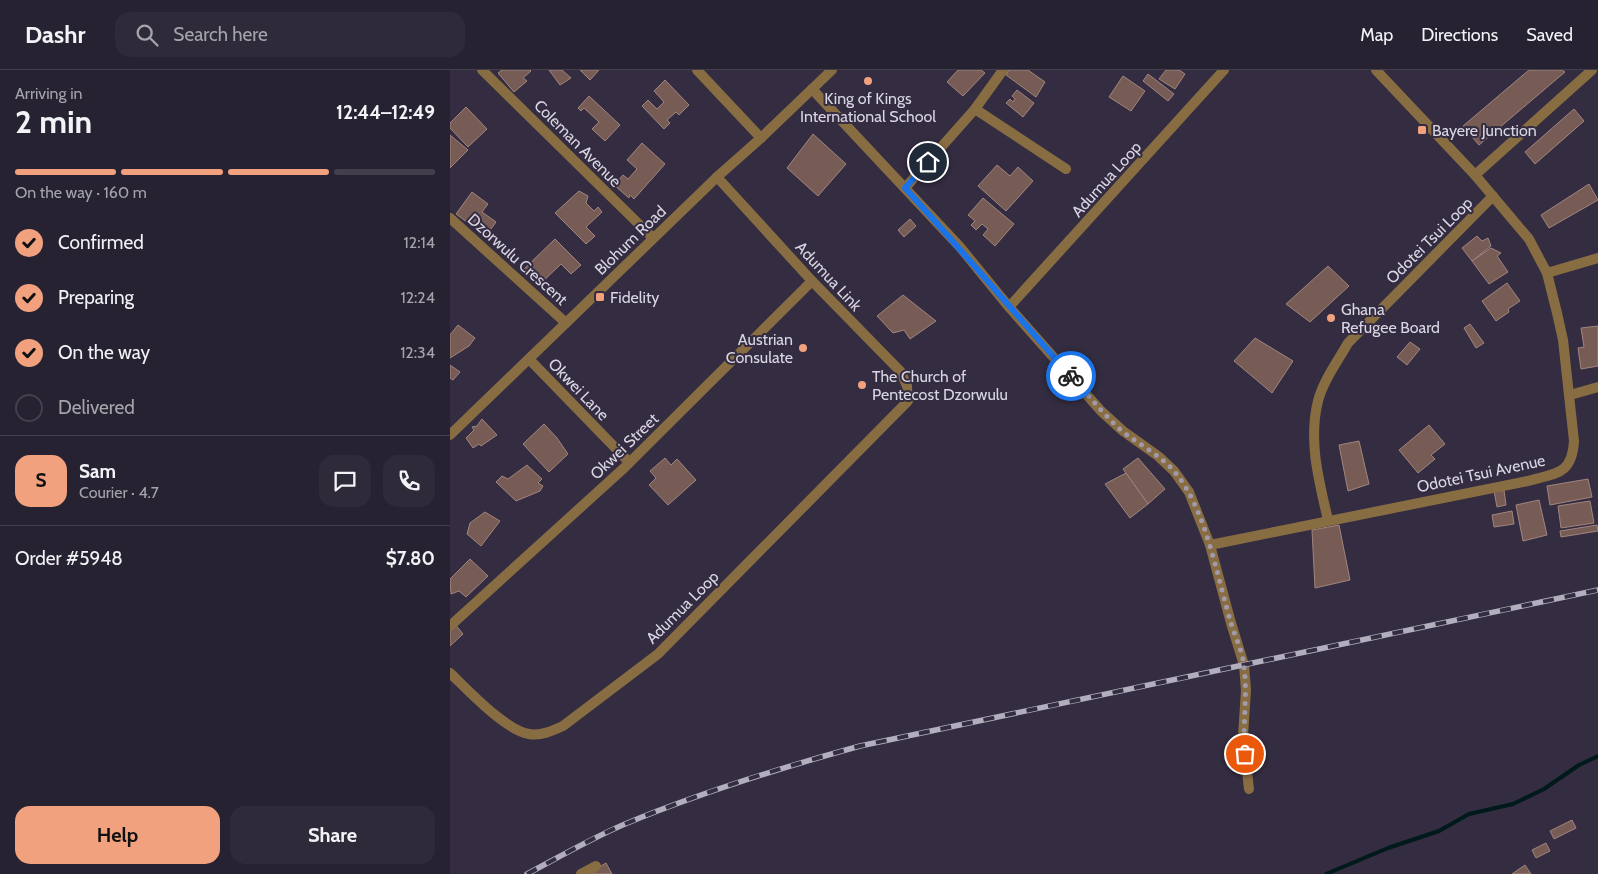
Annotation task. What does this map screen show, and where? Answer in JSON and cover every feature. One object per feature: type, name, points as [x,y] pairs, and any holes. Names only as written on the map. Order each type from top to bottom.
[{"type":"street","name":"Coleman Avenue","points":[[482,70],[653,238]]},
{"type":"street","points":[[697,70],[762,138]]},
{"type":"street","name":"Blohum Road","points":[[450,435],[653,238],[717,177],[762,138],[832,70]]},
{"type":"street","points":[[905,188],[975,109],[1003,70]]},
{"type":"street","name":"Adumua Loop","points":[[1009,307],[1224,70]]},
{"type":"street","name":"Odotei Tsui Avenue","points":[[1210,545],[1528,480],[1559,472],[1569,465],[1573,456],[1574,441],[1563,340],[1547,273],[1529,239],[1494,196],[1376,70]]},
{"type":"street","points":[[1475,174],[1592,70]]},
{"type":"street","points":[[812,89],[960,247],[1009,307],[1101,411],[1123,431],[1158,456],[1174,471],[1189,492],[1210,545],[1230,623],[1244,665],[1246,690],[1243,736],[1249,789]]},
{"type":"street","points":[[975,109],[1066,169]]},
{"type":"street","name":"Adumua Link","points":[[717,177],[812,281],[901,372],[907,386],[908,401]]},
{"type":"street","name":"Odotei Tsui Loop","points":[[1328,520],[1316,465],[1314,433],[1318,401],[1332,372],[1348,343],[1494,196]]},
{"type":"street","name":"Dzorwulu Crescent","points":[[451,220],[566,323]]},
{"type":"street","points":[[1547,273],[1598,258]]},
{"type":"street","name":"Okwei Street","points":[[450,626],[629,462],[812,281]]},
{"type":"street","name":"Okwei Lane","points":[[529,359],[629,462]]},
{"type":"street","points":[[1570,395],[1598,387]]},
{"type":"street","name":"Adumua Loop","points":[[450,673],[490,712],[515,728],[528,734],[549,733],[562,726],[658,654],[908,401]]},
{"type":"street","points":[[581,874],[596,866]]},
{"type":"building","points":[[502,70],[531,71],[523,78],[527,81],[514,92],[498,73]]},
{"type":"building","points":[[549,70],[562,70],[571,78],[560,85]]},
{"type":"building","points":[[580,70],[599,70],[590,80]]},
{"type":"building","points":[[958,70],[981,70],[985,73],[963,96],[947,82]]},
{"type":"building","points":[[1009,70],[1028,70],[1045,82],[1036,97],[1006,75]]},
{"type":"building","points":[[1166,70],[1179,70],[1185,74],[1175,89],[1159,79]]},
{"type":"building","points":[[1529,70],[1562,70],[1565,72],[1479,145],[1463,126]]},
{"type":"building","points":[[1148,74],[1174,94],[1168,101],[1143,81]]},
{"type":"building","points":[[1123,76],[1145,91],[1131,111],[1109,97]]},
{"type":"building","points":[[665,80],[689,105],[679,115],[676,112],[667,120],[670,123],[664,129],[642,106],[648,100],[657,109],[664,102],[654,91]]},
{"type":"building","points":[[1017,90],[1034,103],[1023,117],[1006,103],[1010,99],[1013,102],[1015,99],[1012,96]]},
{"type":"building","points":[[589,96],[620,125],[605,141],[592,129],[599,122],[584,108],[581,111],[578,108]]},
{"type":"building","points":[[466,107],[487,129],[468,147],[450,128],[450,123]]},
{"type":"building","points":[[1574,109],[1584,121],[1535,164],[1525,152]]},
{"type":"building","points":[[813,134],[846,164],[818,196],[787,168]]},
{"type":"building","points":[[450,135],[468,150],[450,168]]},
{"type":"building","points":[[642,143],[665,164],[634,199],[630,195],[629,198],[614,185],[623,175],[628,179],[637,169],[627,160]]},
{"type":"building","points":[[997,165],[1010,176],[1018,167],[1033,181],[1006,211],[978,186]]},
{"type":"building","points":[[1589,184],[1598,200],[1549,228],[1541,215]]},
{"type":"building","points":[[579,191],[588,196],[586,203],[594,211],[598,207],[602,212],[586,227],[595,236],[586,244],[555,213]]},
{"type":"building","points":[[472,192],[488,204],[482,212],[496,222],[486,236],[456,214]]},
{"type":"building","points":[[983,198],[1014,224],[995,246],[983,235],[988,229],[982,224],[976,230],[971,225],[975,221],[968,215]]},
{"type":"building","points":[[910,219],[916,226],[904,237],[898,230]]},
{"type":"building","points":[[1477,236],[1482,241],[1488,238],[1491,246],[1472,261],[1462,248]]},
{"type":"building","points":[[555,239],[581,265],[571,274],[561,264],[538,286],[523,270]]},
{"type":"building","points":[[1491,248],[1501,253],[1497,256],[1508,272],[1489,284],[1472,261]]},
{"type":"building","points":[[1328,266],[1349,286],[1310,322],[1286,304]]},
{"type":"building","points":[[1507,283],[1520,301],[1508,309],[1509,312],[1496,321],[1482,301]]},
{"type":"building","points":[[903,295],[936,321],[910,339],[904,330],[893,333],[877,316]]},
{"type":"building","points":[[1470,324],[1484,343],[1476,348],[1464,328]]},
{"type":"building","points":[[458,325],[475,338],[469,346],[450,358],[450,335]]},
{"type":"building","points":[[1598,326],[1598,366],[1581,369],[1578,348],[1584,347],[1581,328]]},
{"type":"building","points":[[1255,338],[1293,361],[1272,393],[1234,361]]},
{"type":"building","points":[[1410,342],[1420,349],[1407,365],[1397,357]]},
{"type":"building","points":[[450,365],[460,372],[453,380],[450,378]]},
{"type":"building","points":[[482,419],[497,435],[481,446],[479,444],[473,448],[466,438],[474,430],[472,427],[477,426]]},
{"type":"building","points":[[544,424],[568,454],[549,472],[523,444]]},
{"type":"building","points":[[1429,425],[1445,444],[1431,455],[1435,459],[1418,473],[1399,450]]},
{"type":"building","points":[[1359,441],[1369,484],[1348,491],[1339,445]]},
{"type":"building","points":[[665,458],[671,465],[677,459],[696,480],[668,505],[649,485],[656,478],[650,471]]},
{"type":"building","points":[[1138,458],[1165,489],[1148,504],[1123,469]]},
{"type":"building","points":[[527,465],[542,479],[538,483],[543,486],[540,491],[516,501],[496,482],[502,476],[508,479]]},
{"type":"building","points":[[1126,473],[1148,504],[1130,518],[1105,484]]},
{"type":"building","points":[[1588,479],[1592,497],[1550,505],[1547,486]]},
{"type":"building","points":[[1504,490],[1506,505],[1497,507],[1494,491]]},
{"type":"building","points":[[1539,500],[1547,535],[1523,541],[1516,505]]},
{"type":"building","points":[[1590,501],[1594,523],[1561,528],[1558,506]]},
{"type":"building","points":[[1512,511],[1514,524],[1494,527],[1492,515]]},
{"type":"building","points":[[485,512],[500,521],[481,546],[467,534],[470,523]]},
{"type":"building","points":[[1339,525],[1350,580],[1315,588],[1312,530]]},
{"type":"building","points":[[1597,525],[1598,531],[1561,537],[1560,531]]},
{"type":"building","points":[[470,559],[488,576],[466,597],[459,591],[451,594],[450,579]]},
{"type":"building","points":[[454,623],[463,634],[450,646],[450,627]]},
{"type":"building","points":[[1572,820],[1576,828],[1554,839],[1550,831]]},
{"type":"building","points":[[1546,843],[1550,851],[1536,858],[1532,850]]},
{"type":"building","points":[[606,863],[612,874],[587,874]]},
{"type":"building","points":[[1525,865],[1531,874],[1512,874]]},
{"type":"waterway","points":[[1326,874],[1388,848],[1439,831],[1469,814],[1513,804],[1544,789],[1579,765],[1598,756]]},
{"type":"railway","points":[[527,874],[600,835],[654,812],[741,781],[860,746],[1598,590]]},
{"type":"way so far","points":[[1071,376],[1101,411],[1140,445],[1158,456],[1174,471],[1189,492],[1210,545],[1230,623],[1244,665],[1246,690],[1243,736],[1245,754]]},
{"type":"place","name":"King of Kings International School","points":[[868,81]]},
{"type":"place","name":"Bayere Junction","points":[[1422,130]]},
{"type":"place","name":"Fidelity","points":[[600,297]]},
{"type":"place","name":"Ghana Refugee Board","points":[[1331,318]]},
{"type":"place","name":"Austrian Consulate","points":[[803,348]]},
{"type":"place","name":"The Church of Pentecost Dzorwulu","points":[[862,385]]},
{"type":"route","points":[[928,162],[905,188],[960,247],[1009,307],[1071,376]]}]
